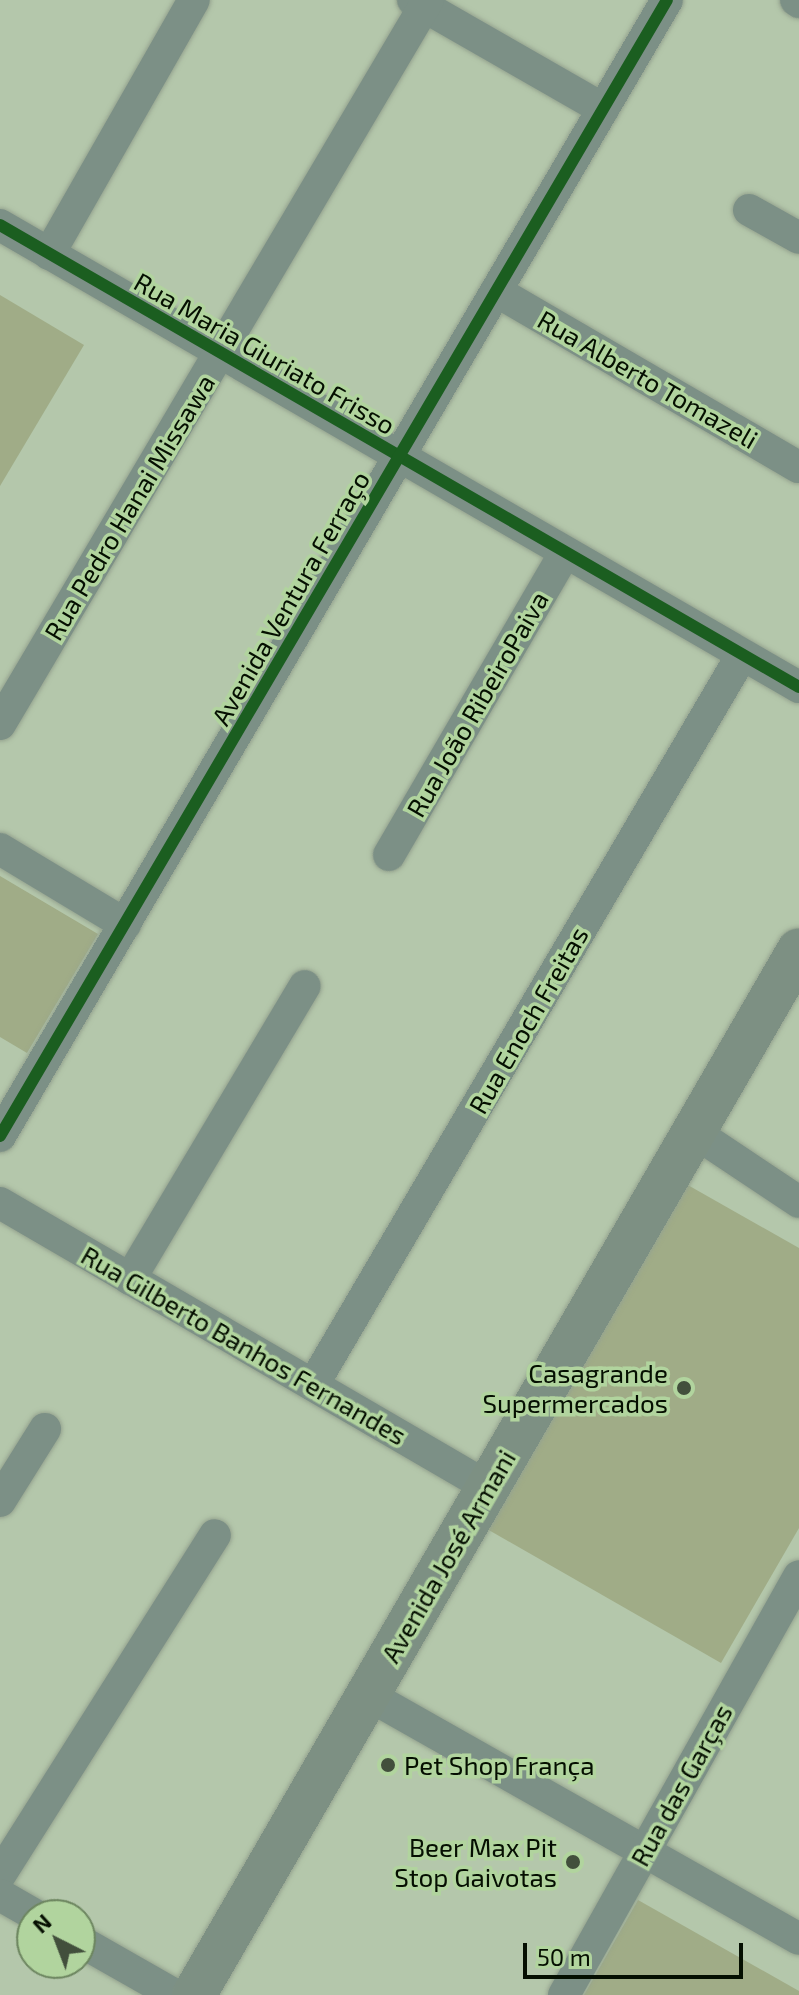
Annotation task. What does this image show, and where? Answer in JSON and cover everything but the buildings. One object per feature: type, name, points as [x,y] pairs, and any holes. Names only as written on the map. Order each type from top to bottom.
[{"type":"main road","name":"Avenida José Armani","points":[[194,1995],[799,950]]},
{"type":"street","points":[[49,254],[194,0]]},
{"type":"street","name":"Avenida Ventura Ferraço","points":[[0,1136],[667,0]]},
{"type":"street","points":[[422,2],[603,109]]},
{"type":"street","name":"Rua Pedro Hanai Missawa","points":[[0,724],[220,353],[422,2]]},
{"type":"street","points":[[749,210],[799,238]]},
{"type":"street","name":"Rua Maria Giuriato Frisso","points":[[0,225],[799,687]]},
{"type":"street","name":"Rua Alberto Tomazeli","points":[[496,291],[799,467]]},
{"type":"street","name":"Rua João RibeiroPaiva","points":[[389,855],[565,552]]},
{"type":"street","name":"Rua Enoch Freitas","points":[[313,1385],[742,655]]},
{"type":"street","points":[[0,849],[125,924]]},
{"type":"street","points":[[130,1279],[305,986]]},
{"type":"street","points":[[694,1132],[799,1202]]},
{"type":"street","name":"Rua Gilberto Banhos Fernandes","points":[[0,1203],[488,1487]]},
{"type":"street","points":[[0,1501],[45,1429]]},
{"type":"street","points":[[0,1875],[215,1535]]},
{"type":"street","name":"Rua das Garças","points":[[564,1995],[799,1576]]},
{"type":"street","points":[[368,1695],[799,1939]]},
{"type":"street","points":[[96,1950],[175,1995]]},
{"type":"cycle path","points":[[0,1136],[667,0]]},
{"type":"cycle path","points":[[0,225],[799,687]]},
{"type":"place","name":"Casagrande Supermercados","points":[[684,1388]]},
{"type":"place","name":"Pet Shop França","points":[[388,1765]]},
{"type":"place","name":"Beer Max Pit Stop Gaivotas","points":[[573,1862]]}]
